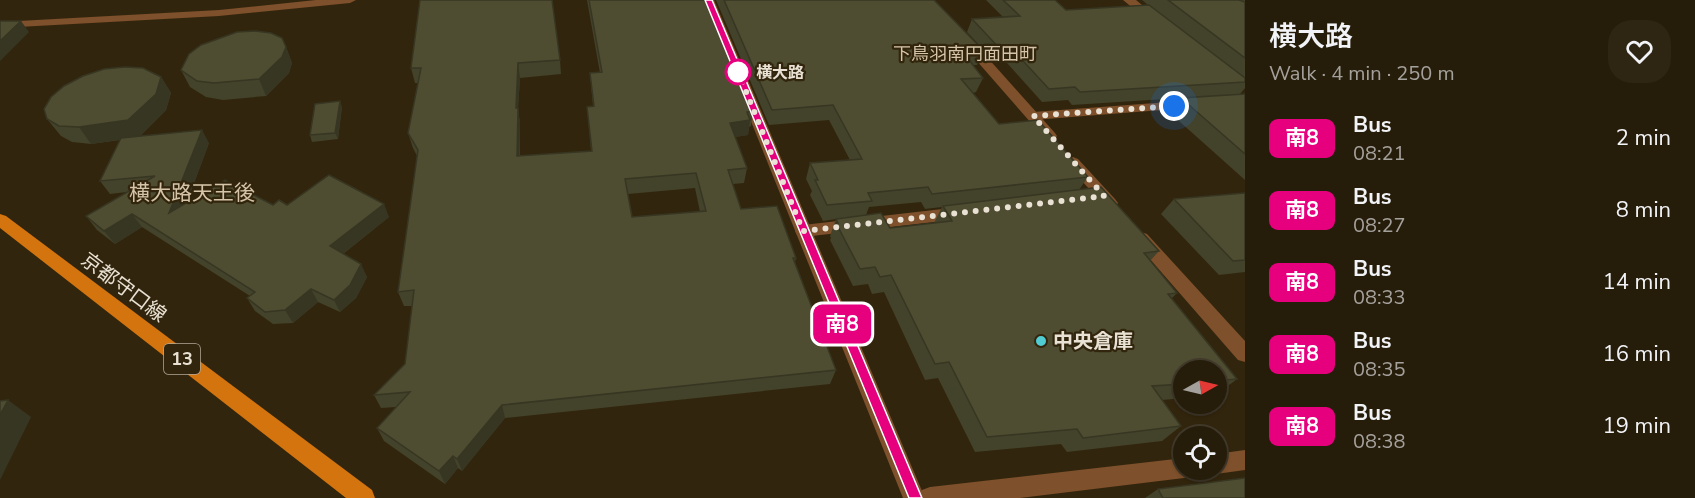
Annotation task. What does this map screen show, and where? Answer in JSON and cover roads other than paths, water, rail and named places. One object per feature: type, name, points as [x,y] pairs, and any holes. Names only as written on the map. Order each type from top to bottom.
[{"type":"main road","name":"京都守口線","points":[[0,220],[364,498]]},
{"type":"street","points":[[0,26],[219,13],[350,0]]},
{"type":"street","points":[[708,0],[914,498]]},
{"type":"street","points":[[1129,0],[1165,28]]},
{"type":"street","points":[[953,27],[1245,354]]},
{"type":"street","points":[[1033,116],[1210,104]]},
{"type":"street","points":[[1082,199],[1104,196]]},
{"type":"street","points":[[803,231],[972,211]]},
{"type":"street","points":[[1227,462],[1245,460]]},
{"type":"street","points":[[930,498],[1173,469]]},
{"type":"place","name":"横大路","points":[[738,72]]},
{"type":"place","name":"中央倉庫","points":[[1041,341]]},
{"type":"district","name":"下鳥羽南円面田町","points":[[965,54]]},
{"type":"district","name":"横大路天王後","points":[[192,193]]}]
